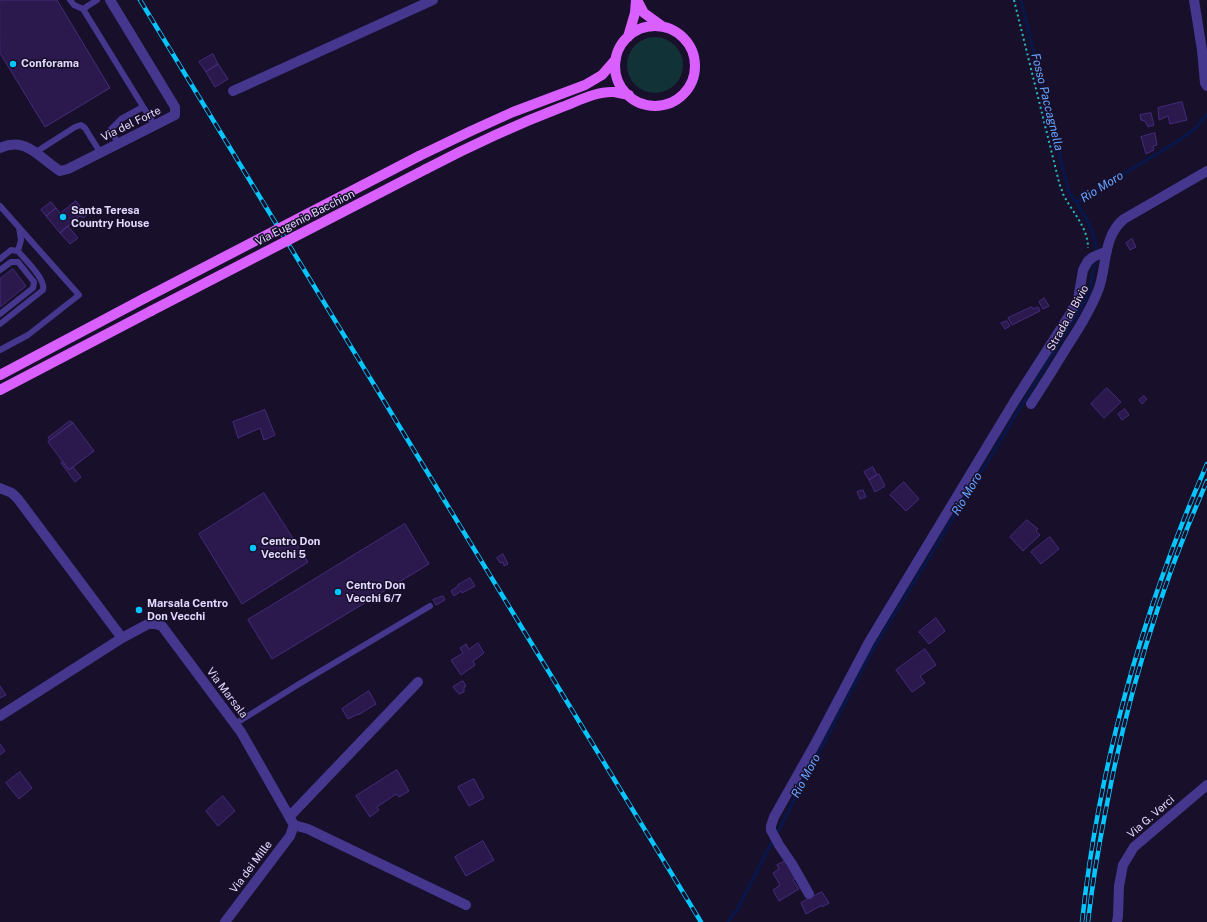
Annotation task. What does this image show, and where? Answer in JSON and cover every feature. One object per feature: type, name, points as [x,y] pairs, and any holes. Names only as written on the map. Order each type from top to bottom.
[{"type":"main road","points":[[636,0],[644,13],[663,27]]},
{"type":"main road","points":[[628,37],[635,14],[636,0]]},
{"type":"main road","points":[[653,26],[663,27],[681,35],[691,48],[695,62],[695,72],[692,81],[680,97],[666,104],[649,105],[637,101],[623,89],[618,79],[616,59],[622,45],[628,37],[635,32],[643,28],[653,26]]},
{"type":"main road","name":"Via Eugenio Bacchion","points":[[0,375],[419,156],[488,123],[584,84],[602,75],[616,59]]},
{"type":"main road","name":"Via Eugenio Bacchion","points":[[0,390],[461,150],[570,104],[601,94],[615,92],[629,95]]},
{"type":"street","name":"Via del Forte","points":[[0,148],[15,144],[22,144],[36,152],[60,170],[68,169],[175,115],[175,107],[110,0]]},
{"type":"street","points":[[233,91],[434,0]]},
{"type":"street","points":[[1194,0],[1202,50],[1205,83],[1207,86]]},
{"type":"street","name":"Strada al Bivio","points":[[1031,404],[1093,303],[1100,287],[1105,252],[1114,229],[1124,218],[1207,171]]},
{"type":"street","points":[[809,894],[771,830],[770,826],[774,817],[814,746],[868,642],[1014,402],[1069,316],[1078,299],[1083,270],[1090,259],[1105,252]]},
{"type":"street","points":[[0,488],[12,493],[18,499],[122,638]]},
{"type":"street","name":"Via Marsala","points":[[0,716],[122,638],[148,624],[162,626],[235,724],[292,820]]},
{"type":"street","points":[[418,682],[292,820],[466,904]]},
{"type":"street","name":"Via G. Verci","points":[[1117,922],[1119,886],[1123,865],[1134,847],[1207,785]]},
{"type":"street","name":"Via dei Mille","points":[[225,922],[290,836],[292,820]]},
{"type":"lane","points":[[70,0],[74,5],[83,9],[155,126]]},
{"type":"lane","points":[[83,9],[97,0]]},
{"type":"lane","points":[[118,144],[111,129],[121,119],[143,106]]},
{"type":"lane","points":[[36,152],[75,127],[81,125],[85,128],[100,152]]},
{"type":"lane","points":[[0,206],[78,296],[28,335],[0,350]]},
{"type":"lane","points":[[18,251],[20,240],[19,227]]},
{"type":"lane","points":[[0,259],[12,250],[18,251],[42,280],[44,286],[43,290],[0,324]]},
{"type":"lane","points":[[0,270],[11,262],[18,262],[34,282],[33,288],[0,314]]},
{"type":"lane","points":[[235,724],[430,606]]},
{"type":"path","points":[[1014,0],[1059,182],[1064,195],[1077,215],[1086,235],[1090,259]]},
{"type":"green space","points":[[650,37],[660,37],[675,45],[681,54],[683,65],[681,76],[675,85],[660,93],[650,93],[639,88],[632,81],[627,70],[627,60],[632,49],[639,42]]},
{"type":"building","points":[[0,0],[57,0],[110,88],[45,127],[0,53]]},
{"type":"building","points":[[213,54],[218,64],[206,72],[199,62]]},
{"type":"building","points":[[218,64],[228,79],[215,87],[206,72]]},
{"type":"building","points":[[1182,102],[1187,120],[1170,124],[1168,116],[1159,120],[1158,108]]},
{"type":"building","points":[[1151,113],[1154,125],[1148,127],[1145,121],[1141,120],[1140,115]]},
{"type":"building","points":[[1155,133],[1157,145],[1153,146],[1154,150],[1146,154],[1141,137]]},
{"type":"building","name":"Santa Teresa Country House","points":[[76,201],[87,215],[83,218],[80,216],[60,233],[46,216],[56,208],[60,213]]},
{"type":"building","points":[[51,202],[56,208],[46,216],[41,210]]},
{"type":"building","points":[[68,226],[78,238],[70,244],[60,233]]},
{"type":"building","points":[[1132,239],[1136,247],[1130,250],[1126,243]]},
{"type":"building","points":[[13,269],[26,286],[0,307],[0,279]]},
{"type":"building","points":[[1044,298],[1049,306],[1043,309],[1039,302]]},
{"type":"building","points":[[1032,307],[1033,309],[1038,307],[1040,311],[1012,325],[1008,318]]},
{"type":"building","points":[[1007,321],[1010,326],[1005,329],[1001,323]]},
{"type":"building","points":[[1107,388],[1121,402],[1104,418],[1091,404]]},
{"type":"building","points":[[1144,396],[1147,399],[1142,404],[1139,400]]},
{"type":"building","points":[[1125,409],[1129,415],[1122,420],[1118,414]]},
{"type":"building","points":[[265,410],[275,435],[264,440],[260,428],[238,438],[233,422]]},
{"type":"building","points":[[70,421],[73,423],[50,440],[48,438]]},
{"type":"building","points":[[73,423],[94,451],[69,470],[48,442]]},
{"type":"building","points":[[63,462],[69,470],[73,467],[81,477],[75,482],[61,463]]},
{"type":"building","points":[[873,467],[877,475],[869,480],[864,472]]},
{"type":"building","points":[[879,474],[885,486],[875,492],[869,480]]},
{"type":"building","points":[[904,482],[919,499],[906,511],[890,495]]},
{"type":"building","points":[[863,490],[866,497],[860,499],[857,492]]},
{"type":"building","name":"Centro Don Vecchi 5","points":[[264,493],[308,562],[242,604],[199,534]]},
{"type":"building","points":[[1027,520],[1038,529],[1036,531],[1040,535],[1023,551],[1010,537]]},
{"type":"building","name":"Centro Don Vecchi 6/7","points":[[405,524],[429,564],[272,659],[248,620]]},
{"type":"building","points":[[1050,537],[1059,549],[1041,564],[1031,552]]},
{"type":"building","points":[[503,554],[508,564],[504,566],[503,562],[500,563],[497,558]]},
{"type":"building","points":[[470,578],[475,586],[462,593],[461,591],[454,596],[451,591]]},
{"type":"building","points":[[443,596],[445,600],[436,605],[433,600]]},
{"type":"building","points":[[936,618],[945,631],[929,644],[919,632]]},
{"type":"building","points":[[478,643],[484,653],[473,661],[475,665],[461,675],[451,660],[463,653],[460,648],[466,644],[469,649]]},
{"type":"building","points":[[925,649],[936,665],[920,676],[925,683],[912,692],[896,670]]},
{"type":"building","points":[[463,681],[466,686],[464,687],[464,692],[459,694],[453,687]]},
{"type":"building","points":[[0,686],[6,695],[0,698]]},
{"type":"building","points":[[369,691],[376,704],[348,719],[342,709]]},
{"type":"building","points":[[0,744],[5,751],[0,755]]},
{"type":"building","points":[[397,770],[409,791],[399,797],[396,794],[377,807],[379,810],[370,817],[356,796]]},
{"type":"building","points":[[20,772],[32,788],[19,799],[6,783]]},
{"type":"building","points":[[474,779],[484,798],[469,806],[458,787]]},
{"type":"building","points":[[223,796],[235,811],[218,826],[206,811]]},
{"type":"building","points":[[483,841],[494,860],[466,876],[455,857]]},
{"type":"building","points":[[786,861],[796,878],[793,880],[799,889],[779,901],[773,890],[780,885],[773,873],[779,869],[777,865]]},
{"type":"building","points":[[822,892],[829,903],[822,907],[822,905],[806,914],[801,903]]},
{"type":"waterway","name":"Fosso Paccagnella","points":[[1021,0],[1069,192],[1083,213],[1091,230],[1096,246],[1096,254]]},
{"type":"waterway","name":"Rio Moro","points":[[1077,202],[1178,141],[1196,128],[1207,114]]},
{"type":"waterway","name":"Rio Moro","points":[[776,835],[872,651],[1081,308],[1090,291],[1095,259]]},
{"type":"waterway","name":"Rio Moro","points":[[728,922],[737,910],[773,840]]},
{"type":"railway","points":[[140,0],[701,922]]},
{"type":"railway","points":[[1082,922],[1100,804],[1112,746],[1127,688],[1163,575],[1207,464]]},
{"type":"railway","points":[[1088,922],[1095,868],[1113,771],[1134,687],[1146,645],[1174,562],[1207,481]]},
{"type":"place","name":"Conforama","points":[[13,64]]},
{"type":"place","name":"Santa Teresa Country House","points":[[63,217]]},
{"type":"place","name":"Centro Don Vecchi 5","points":[[253,548]]},
{"type":"place","name":"Centro Don Vecchi 6/7","points":[[338,592]]},
{"type":"place","name":"Marsala Centro Don Vecchi","points":[[139,610]]}]
